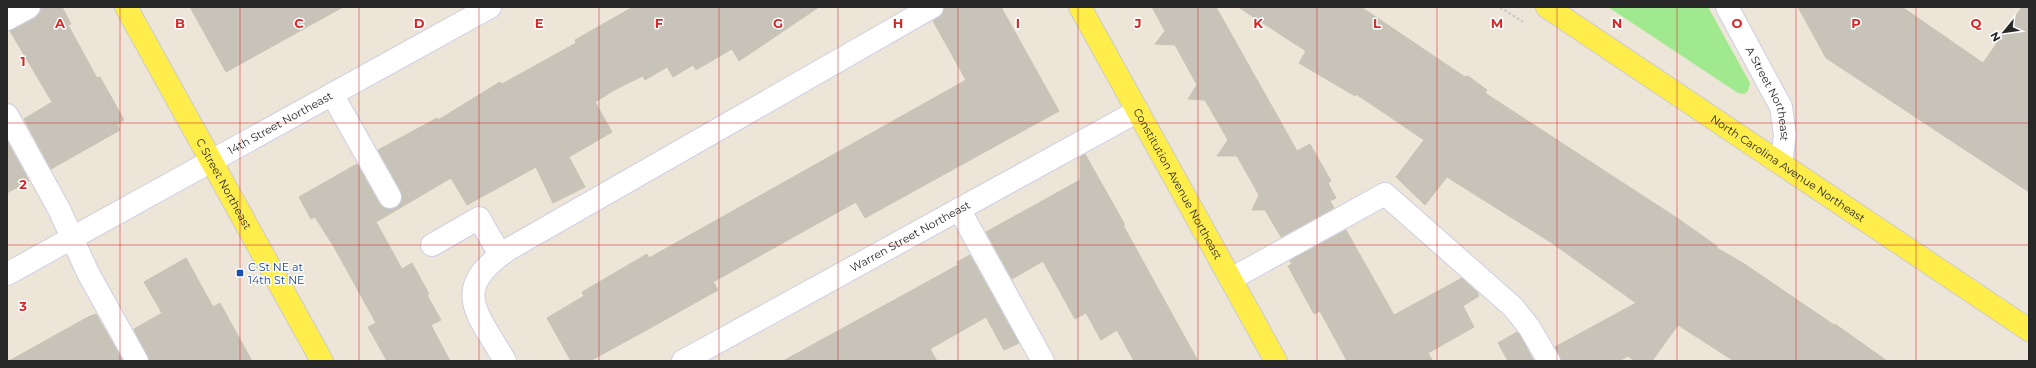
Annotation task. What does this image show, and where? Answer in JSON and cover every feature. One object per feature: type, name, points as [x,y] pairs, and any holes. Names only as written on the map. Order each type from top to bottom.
[{"type":"main road","name":"C Street Northeast","points":[[126,7],[322,361]]},
{"type":"main road","name":"Constitution Avenue Northeast","points":[[1080,7],[1276,361]]},
{"type":"main road","name":"North Carolina Avenue Northeast","points":[[1547,7],[2029,330]]},
{"type":"street","points":[[7,19],[29,7]]},
{"type":"street","name":"14th Street Northeast","points":[[7,274],[490,7]]},
{"type":"street","points":[[505,361],[477,313],[472,293],[474,283],[487,265],[500,255],[932,7]]},
{"type":"street","name":"A Street Northeast","points":[[1727,7],[1780,107],[1786,135],[1781,163]]},
{"type":"street","points":[[332,94],[390,197]]},
{"type":"street","name":"Warren Street Northeast","points":[[683,361],[1138,111]]},
{"type":"street","points":[[7,115],[59,209],[88,272],[137,361]]},
{"type":"street","points":[[1231,279],[1385,194],[1513,307],[1529,327],[1549,361]]},
{"type":"street","points":[[959,209],[1043,361]]},
{"type":"street","points":[[432,245],[479,218],[500,255]]},
{"type":"green space","points":[[1608,7],[1708,7],[1750,83],[1748,91],[1744,94],[1738,93]]},
{"type":"building","points":[[41,7],[62,7],[71,24],[68,25],[97,78],[100,77],[124,120],[117,125],[120,130],[51,169],[24,119],[52,102],[10,31],[35,18],[40,13]]},
{"type":"building","points":[[190,7],[343,7],[226,72]]},
{"type":"building","points":[[633,7],[819,7],[739,61],[732,49],[696,70],[693,65],[673,77],[667,67],[645,80],[643,76],[618,88],[595,102],[612,132],[569,157],[585,187],[553,203],[536,167],[467,205],[451,178],[376,222],[402,269],[412,263],[429,294],[427,295],[441,320],[431,325],[450,361],[387,361],[368,327],[376,323],[334,247],[315,217],[311,219],[299,197],[357,164],[379,203],[384,208],[396,208],[401,203],[401,191],[378,150],[437,118],[438,120],[500,82],[502,84],[576,43],[575,40]]},
{"type":"building","points":[[944,7],[1001,7],[1059,111],[865,218],[856,202],[713,282],[718,290],[661,322],[590,361],[571,361],[547,318],[584,296],[582,292],[647,254],[649,258],[966,80],[933,21],[943,14]]},
{"type":"building","points":[[1152,7],[1216,7],[1297,151],[1310,144],[1331,181],[1328,183],[1336,198],[1330,201],[1334,208],[1281,237],[1265,210],[1252,210],[1259,195],[1237,156],[1217,156],[1228,140],[1205,100],[1188,99],[1197,85],[1175,45],[1155,44],[1165,31]]},
{"type":"building","points":[[1238,7],[1361,7],[1465,77],[1468,76],[1487,90],[1485,93],[1677,218],[1717,246],[1717,248],[1743,263],[1834,325],[1835,324],[1887,361],[1734,361],[1678,325],[1652,361],[1635,361],[1628,356],[1619,361],[1561,361],[1555,347],[1636,303],[1552,243],[1447,177],[1425,205],[1396,177],[1424,140],[1356,94],[1355,96],[1299,63],[1306,51]]},
{"type":"building","points":[[1798,7],[1902,7],[1983,63],[2022,7],[2029,7],[2029,192],[1826,58]]},
{"type":"building","points":[[7,141],[29,181],[7,193]]},
{"type":"building","points":[[1085,154],[1198,361],[1134,361],[1117,330],[1101,340],[1086,313],[1075,319],[1043,261],[1012,279],[986,232],[1080,180],[1080,157]]},
{"type":"building","points":[[1346,230],[1394,315],[1462,278],[1477,292],[1479,296],[1463,306],[1474,327],[1428,353],[1433,361],[1347,361],[1320,311],[1314,314],[1288,266],[1292,264],[1290,261],[1293,259]]},
{"type":"building","points":[[970,255],[1019,343],[1004,350],[986,317],[930,349],[937,361],[783,361],[958,265],[957,262]]},
{"type":"building","points":[[186,258],[213,307],[220,303],[252,361],[149,361],[134,329],[162,313],[144,282]]},
{"type":"building","points":[[96,314],[123,361],[9,361],[88,317]]},
{"type":"building","points":[[1517,332],[1534,361],[1508,361],[1498,343]]},
{"type":"place","name":"C St NE at 14th St NE","points":[[240,273]]}]
